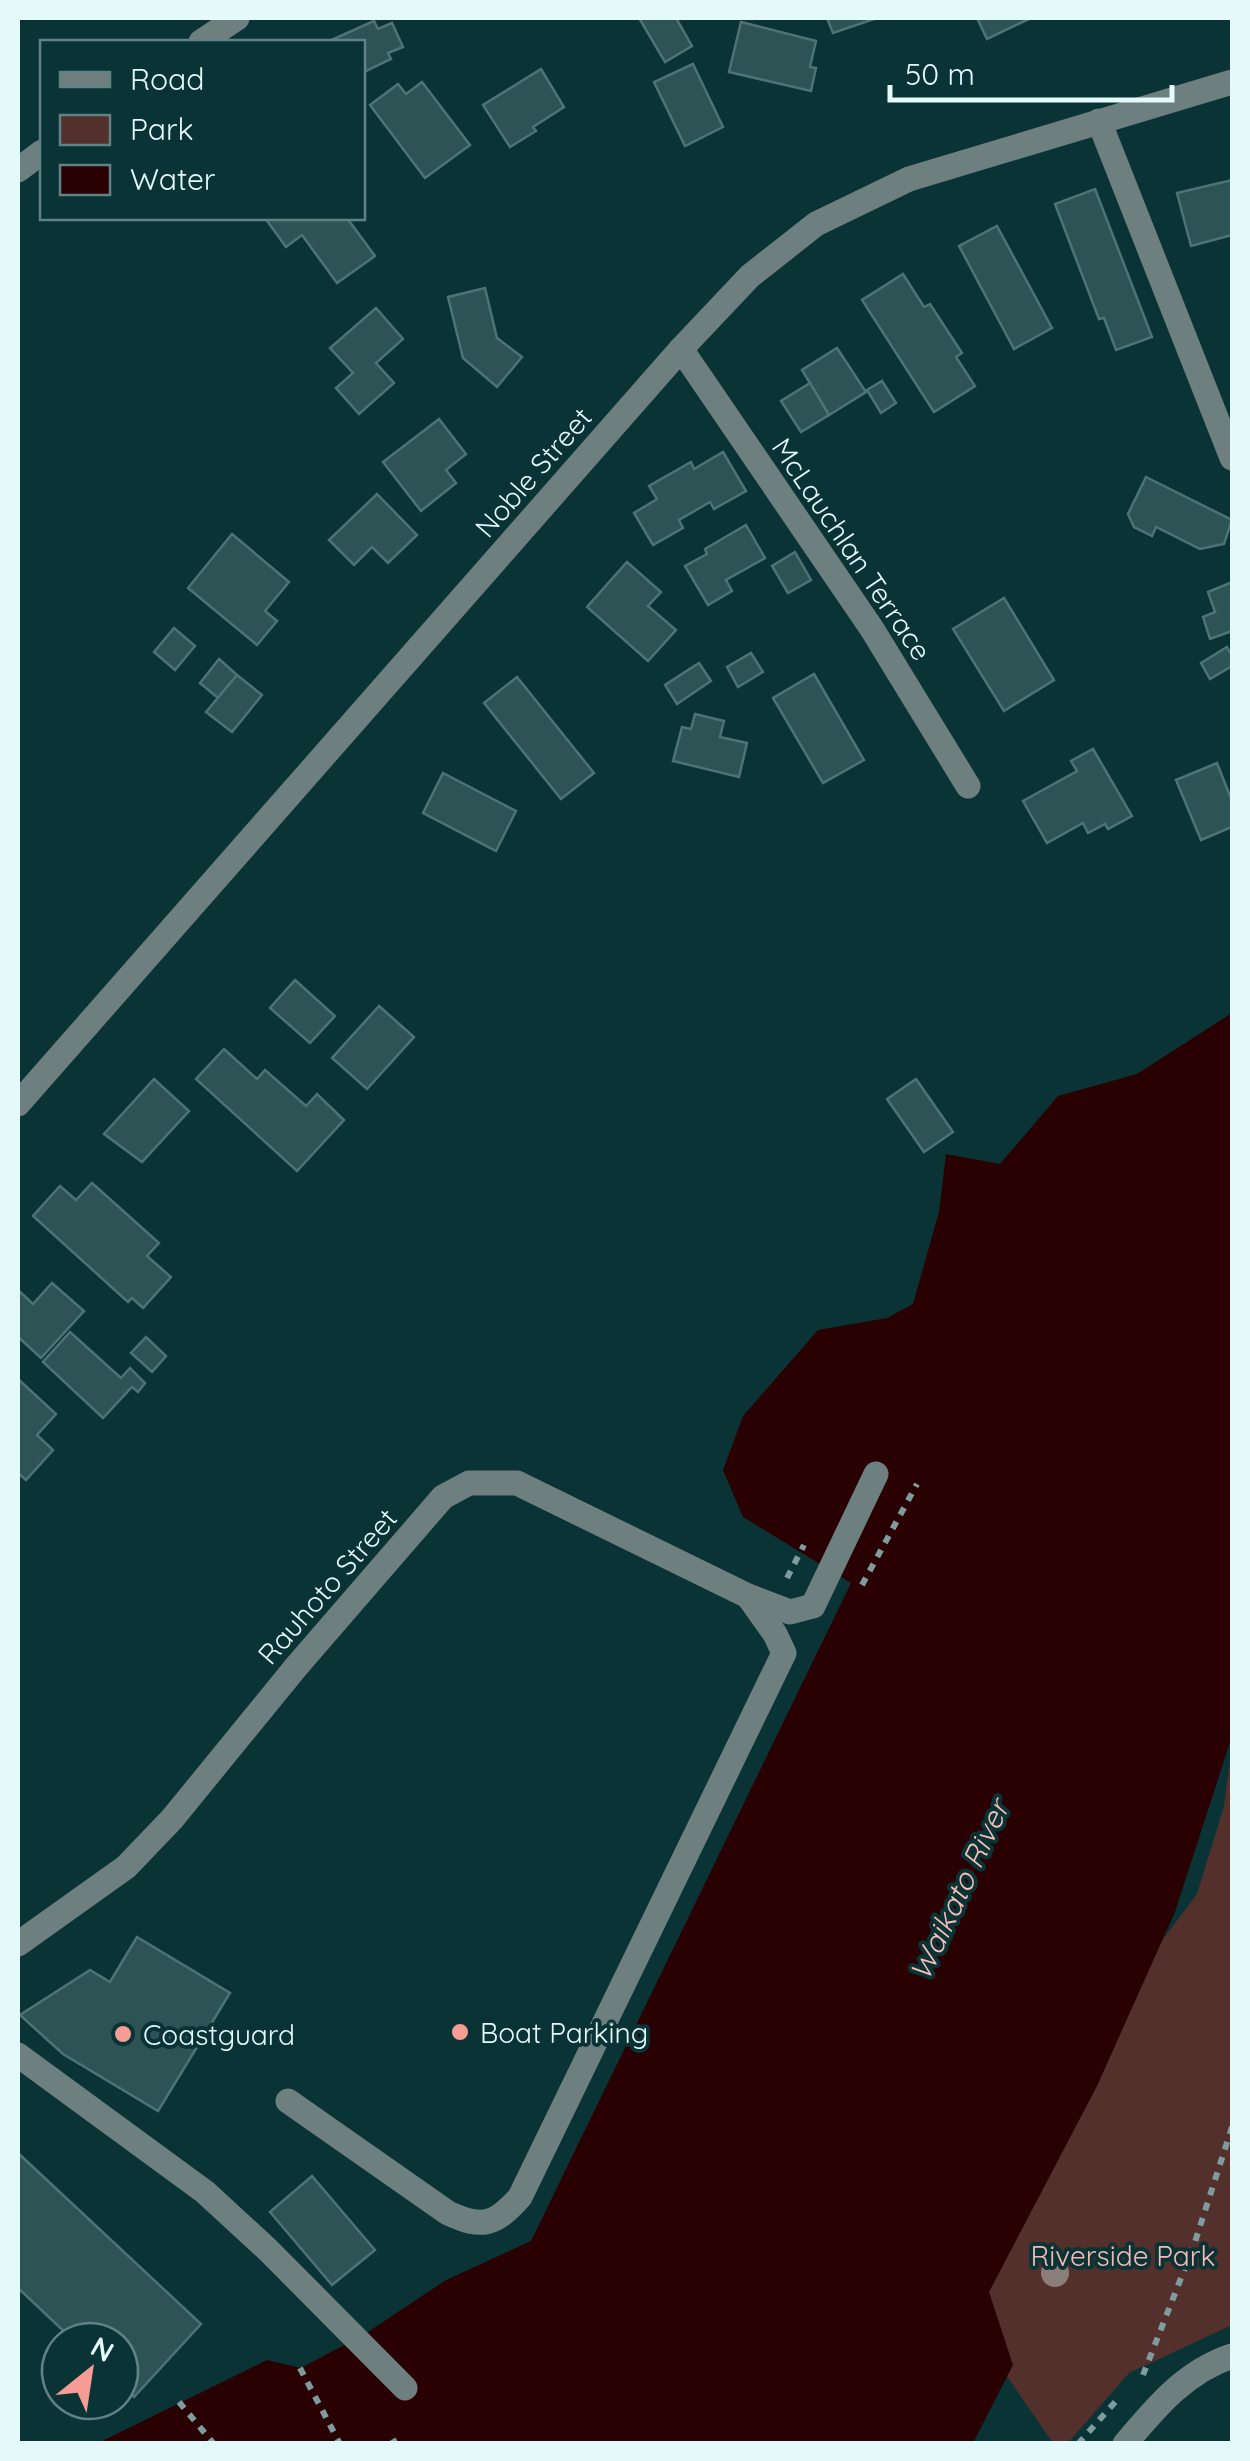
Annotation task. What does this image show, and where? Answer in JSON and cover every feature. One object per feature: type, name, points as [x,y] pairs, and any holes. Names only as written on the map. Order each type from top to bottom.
[{"type":"street","points":[[204,40],[237,18]]},
{"type":"street","name":"Noble Street","points":[[18,1104],[681,349],[750,276],[816,224],[909,180],[1232,82]]},
{"type":"street","points":[[1098,121],[1232,458]]},
{"type":"street","points":[[18,170],[40,154]]},
{"type":"street","name":"McLauchlan Terrace","points":[[681,349],[872,629],[968,786]]},
{"type":"street","name":"Rauhoto Street","points":[[18,1944],[126,1868],[172,1819],[296,1667],[443,1497],[469,1483],[517,1483],[748,1596],[790,1612],[813,1606],[876,1474]]},
{"type":"street","points":[[288,2101],[448,2213],[467,2222],[489,2223],[506,2213],[520,2197],[784,1653],[748,1596]]},
{"type":"street","points":[[18,2056],[205,2192],[405,2388]]},
{"type":"street","points":[[1125,2444],[1174,2390],[1208,2364],[1232,2356]]},
{"type":"path","points":[[862,1586],[917,1484]]},
{"type":"path","points":[[1143,2374],[1194,2245],[1232,2127]]},
{"type":"path","points":[[300,2368],[340,2444]]},
{"type":"path","points":[[179,2402],[214,2444]]},
{"type":"green space","name":"Riverside Park","points":[[1232,1747],[1232,2325],[1129,2373],[1067,2444],[1053,2443],[972,2326],[1109,2011],[1197,1894],[1224,1806]]},
{"type":"water","name":"Waikato River","points":[[1232,1013],[1232,1736],[1175,1912],[1097,2086],[989,2292],[1013,2365],[973,2443],[96,2444],[267,2360],[301,2368],[365,2334],[446,2280],[531,2241],[851,1583],[743,1517],[723,1470],[743,1416],[818,1330],[887,1318],[913,1304],[939,1212],[946,1154],[1000,1164],[1058,1096],[1137,1074]]},
{"type":"building","points":[[639,18],[676,18],[692,46],[665,62]]},
{"type":"building","points":[[827,18],[877,18],[833,33]]},
{"type":"building","points":[[977,18],[1031,18],[987,39]]},
{"type":"building","points":[[374,21],[378,29],[392,23],[403,47],[388,53],[391,59],[365,72],[365,40],[331,40]]},
{"type":"building","points":[[741,22],[816,41],[810,67],[816,68],[811,91],[729,72]]},
{"type":"building","points":[[693,64],[723,127],[685,146],[654,82]]},
{"type":"building","points":[[541,69],[564,107],[510,147],[483,105]]},
{"type":"building","points":[[422,82],[470,145],[425,178],[370,105],[398,84],[406,94]]},
{"type":"building","points":[[1232,180],[1232,235],[1191,246],[1177,193]]},
{"type":"building","points":[[1095,189],[1152,337],[1116,350],[1104,318],[1099,319],[1055,204]]},
{"type":"building","points":[[266,220],[348,220],[375,256],[337,283],[302,235],[286,247]]},
{"type":"building","points":[[997,226],[1052,328],[1014,349],[959,246]]},
{"type":"building","points":[[903,274],[924,307],[930,304],[962,353],[956,357],[975,386],[934,412],[862,300]]},
{"type":"building","points":[[485,288],[497,338],[522,357],[497,387],[463,358],[448,297]]},
{"type":"building","points":[[376,308],[403,339],[376,363],[394,383],[359,414],[336,388],[353,373],[330,348]]},
{"type":"building","points":[[837,348],[866,392],[829,415],[802,370]]},
{"type":"building","points":[[882,381],[896,403],[881,413],[867,390]]},
{"type":"building","points":[[810,383],[829,415],[801,432],[781,401]]},
{"type":"building","points":[[439,419],[466,454],[446,470],[456,483],[421,511],[383,462]]},
{"type":"building","points":[[723,452],[746,491],[714,509],[710,502],[679,520],[683,528],[653,545],[634,513],[657,499],[649,486],[691,462],[694,469]]},
{"type":"building","points":[[1146,477],[1232,520],[1224,544],[1200,549],[1156,527],[1152,536],[1134,527],[1128,514]]},
{"type":"building","points":[[377,494],[417,535],[388,563],[372,547],[354,565],[329,540]]},
{"type":"building","points":[[746,525],[765,558],[726,580],[732,591],[708,605],[685,566]]},
{"type":"building","points":[[232,534],[289,582],[265,611],[277,621],[257,645],[188,588]]},
{"type":"building","points":[[795,552],[811,580],[788,593],[772,566]]},
{"type":"building","points":[[627,562],[661,592],[648,606],[676,630],[648,661],[587,607]]},
{"type":"building","points":[[1232,582],[1232,631],[1210,639],[1203,617],[1215,612],[1208,592]]},
{"type":"building","points":[[1004,598],[1054,680],[1004,711],[953,629]]},
{"type":"building","points":[[174,628],[195,646],[175,670],[154,652]]},
{"type":"building","points":[[1227,647],[1232,666],[1210,679],[1201,663]]},
{"type":"building","points":[[751,653],[763,672],[738,687],[727,667]]},
{"type":"building","points":[[219,659],[237,675],[218,698],[200,683]]},
{"type":"building","points":[[699,663],[711,681],[677,704],[665,685]]},
{"type":"building","points":[[814,674],[864,760],[823,783],[773,698]]},
{"type":"building","points":[[237,675],[262,695],[232,732],[206,712]]},
{"type":"building","points":[[517,677],[594,773],[561,799],[484,703]]},
{"type":"building","points":[[695,714],[724,721],[720,737],[747,743],[739,777],[673,761],[682,727],[691,729]]},
{"type":"building","points":[[1093,749],[1132,816],[1108,829],[1105,824],[1088,833],[1083,823],[1047,843],[1023,801],[1077,771],[1071,761]]},
{"type":"building","points":[[1217,763],[1232,801],[1232,827],[1201,840],[1176,780]]},
{"type":"building","points":[[443,773],[516,811],[496,851],[423,813]]},
{"type":"building","points":[[295,980],[335,1016],[310,1043],[270,1008]]},
{"type":"building","points":[[379,1006],[414,1037],[367,1089],[332,1058]]},
{"type":"building","points":[[224,1049],[257,1079],[265,1070],[306,1106],[317,1094],[344,1120],[297,1171],[196,1079]]},
{"type":"building","points":[[154,1079],[189,1111],[142,1162],[104,1134]]},
{"type":"building","points":[[916,1079],[953,1132],[924,1152],[887,1099]]},
{"type":"building","points":[[92,1183],[159,1243],[147,1256],[171,1277],[143,1308],[132,1298],[128,1302],[33,1216],[60,1186],[76,1200]]},
{"type":"building","points":[[52,1283],[84,1311],[41,1358],[18,1337],[18,1290],[33,1304]]},
{"type":"building","points":[[70,1332],[121,1378],[130,1368],[145,1383],[138,1392],[132,1387],[103,1418],[43,1362]]},
{"type":"building","points":[[146,1337],[166,1356],[152,1372],[131,1353]]},
{"type":"building","points":[[18,1379],[56,1414],[37,1435],[53,1450],[26,1480],[18,1473]]},
{"type":"building","name":"Coastguard","points":[[137,1937],[230,1993],[158,2111],[63,2054],[20,2015],[90,1970],[110,1982]]},
{"type":"building","points":[[18,2153],[201,2324],[140,2390],[140,2321],[53,2321],[18,2288]]},
{"type":"building","points":[[312,2176],[375,2250],[332,2285],[270,2212]]},
{"type":"place","name":"Boat Parking","points":[[460,2032]]},
{"type":"place","name":"Coastguard","points":[[123,2034]]}]
